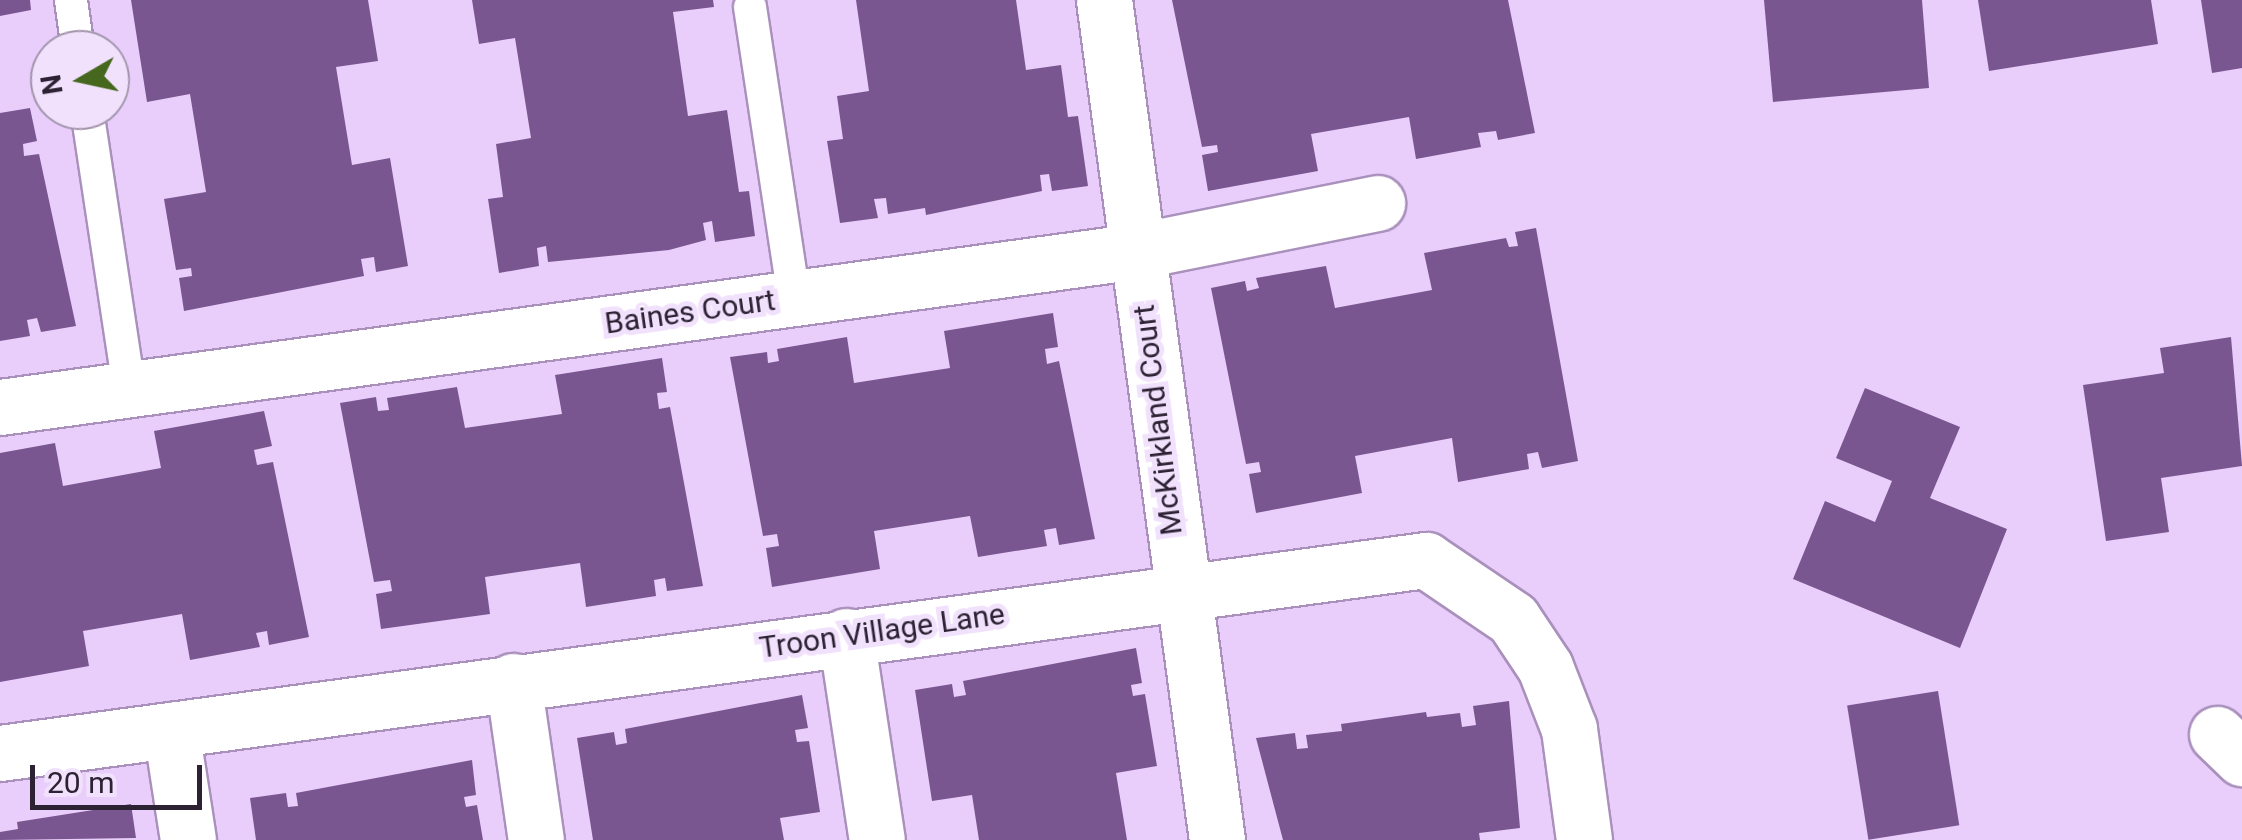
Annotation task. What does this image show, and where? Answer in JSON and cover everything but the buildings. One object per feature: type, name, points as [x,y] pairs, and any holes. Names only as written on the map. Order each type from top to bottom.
[{"type":"street","name":"McKirkland Court","points":[[1104,0],[1178,592],[1217,840]]},
{"type":"street","name":"Baines Court","points":[[0,407],[1137,252],[1378,203]]},
{"type":"street","name":"Troon Village Lane","points":[[0,753],[1426,560],[1470,586],[1513,619],[1545,667],[1570,729],[1584,840]]},
{"type":"street","points":[[846,636],[877,840]]},
{"type":"street","points":[[513,682],[536,840]]},
{"type":"street","points":[[171,730],[188,840]]},
{"type":"lane","points":[[71,0],[75,30]]},
{"type":"lane","points":[[750,7],[794,297]]},
{"type":"lane","points":[[90,130],[129,389]]}]
